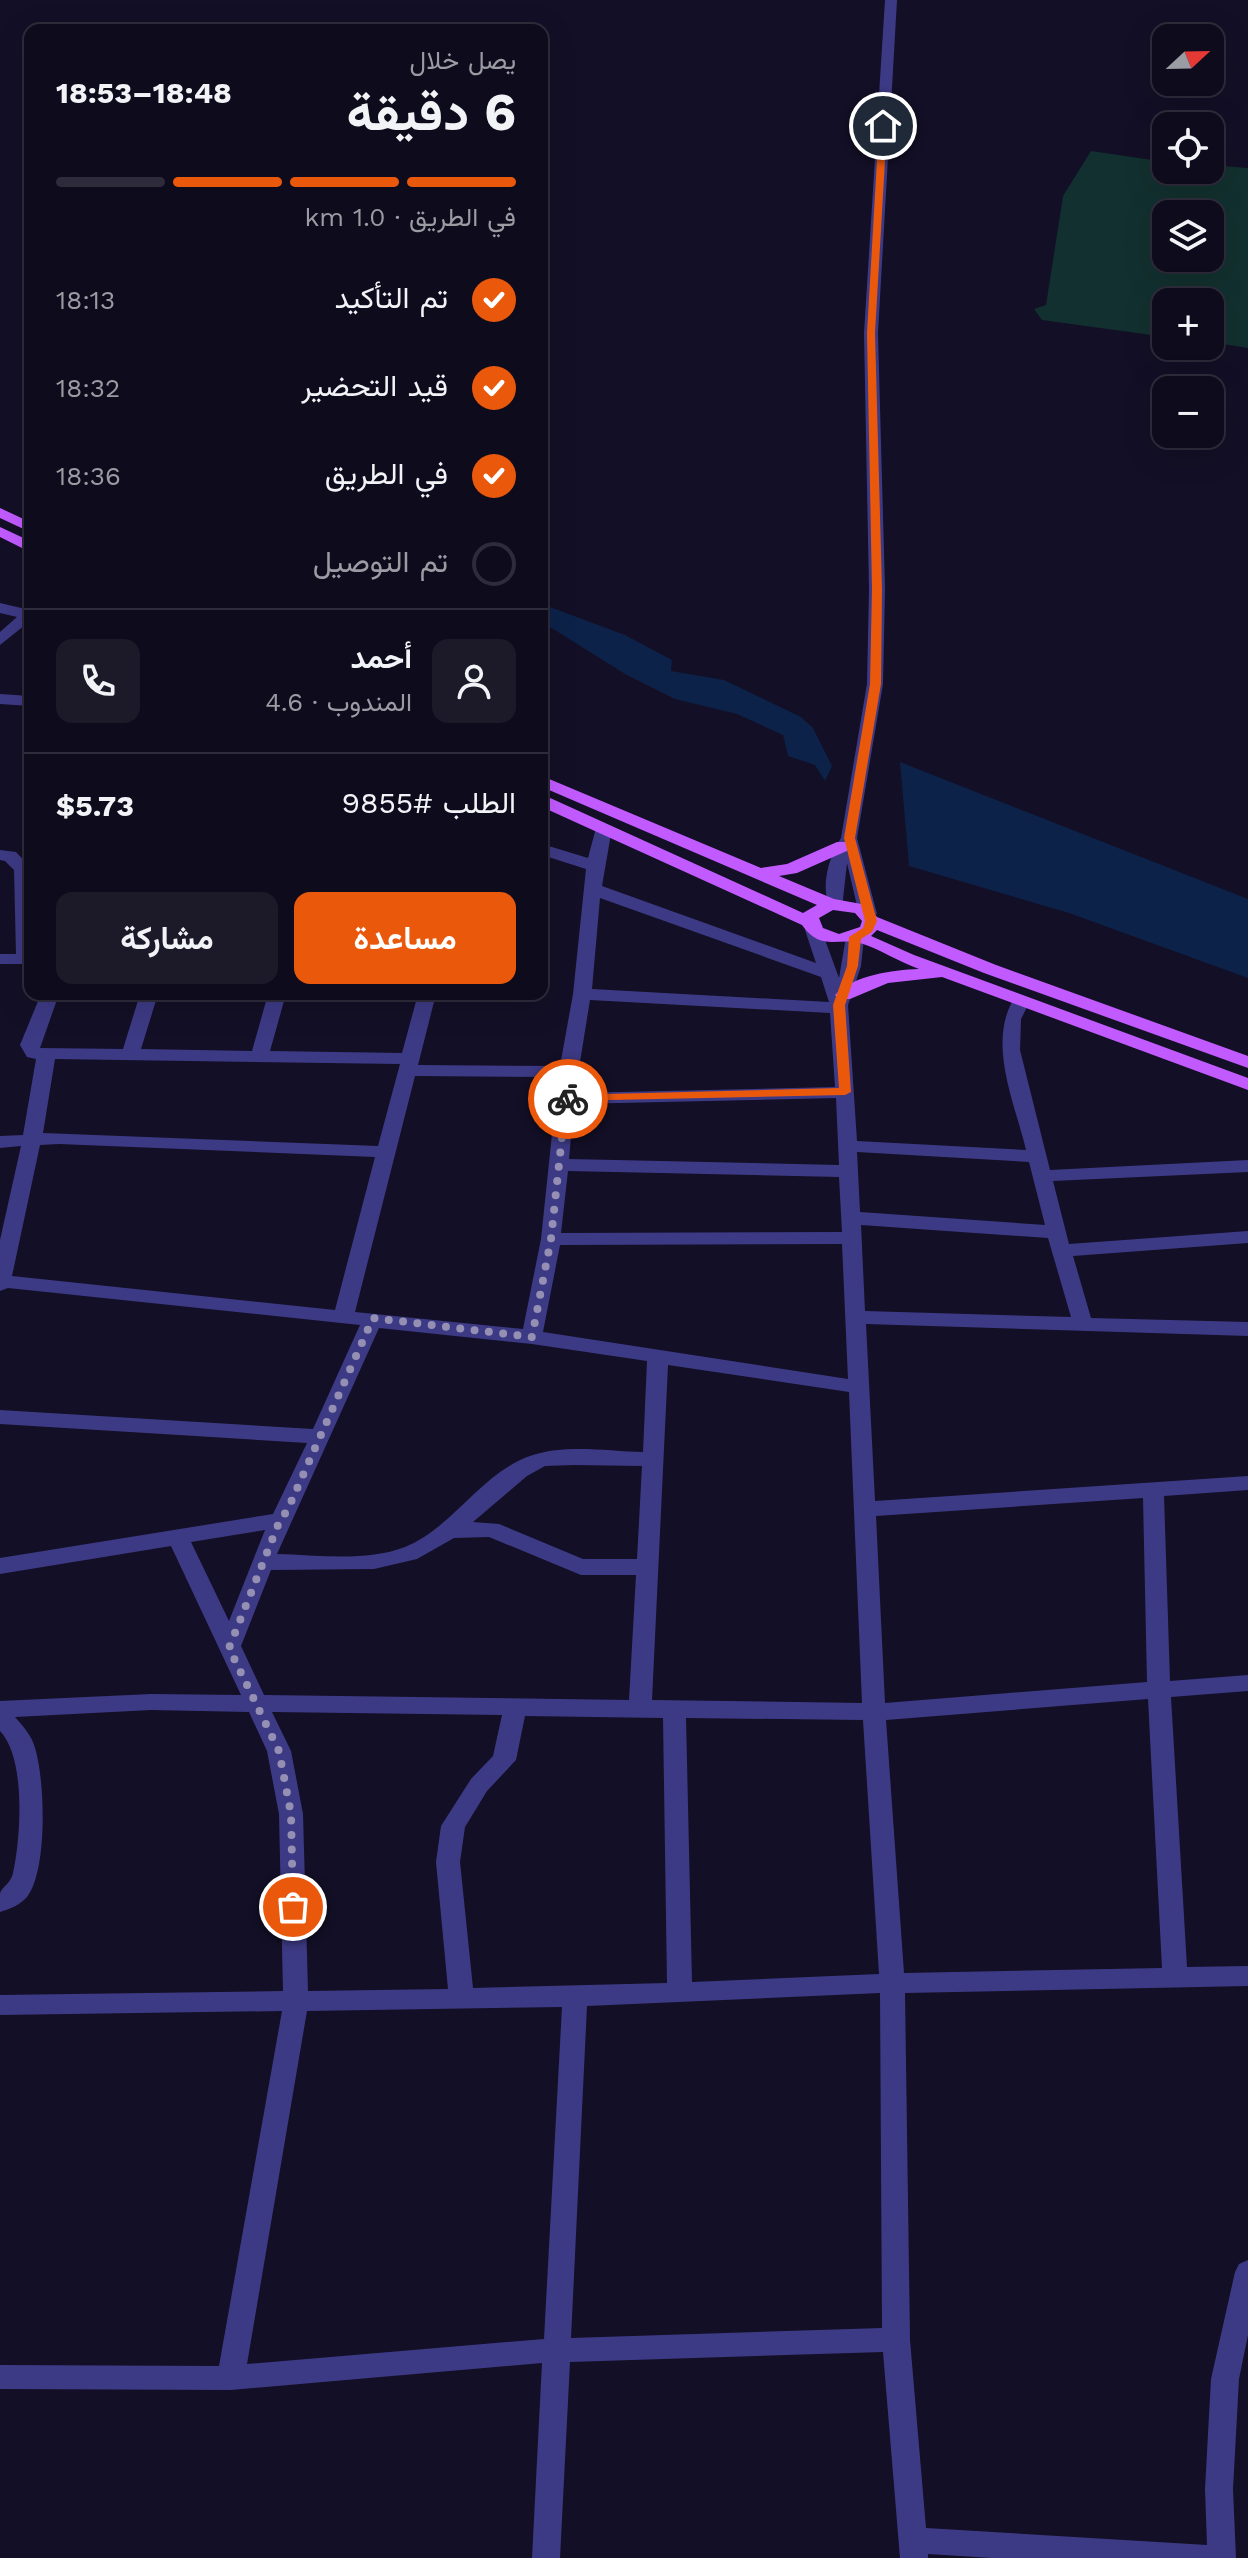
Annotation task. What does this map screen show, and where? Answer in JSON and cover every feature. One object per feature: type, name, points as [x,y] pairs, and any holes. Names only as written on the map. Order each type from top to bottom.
[{"type":"main road","points":[[0,512],[24,525]]},
{"type":"main road","points":[[0,531],[24,544]]},
{"type":"main road","points":[[548,784],[757,874],[833,904],[852,906],[869,917],[990,969],[1248,1062]]},
{"type":"main road","points":[[548,804],[812,926],[831,938],[857,936],[868,930],[869,917]]},
{"type":"main road","points":[[757,874],[791,869],[846,842]]},
{"type":"main road","points":[[812,926],[814,911],[833,904]]},
{"type":"main road","points":[[857,936],[948,974],[1248,1084]]},
{"type":"main road","points":[[840,1003],[862,984],[882,977],[948,974]]},
{"type":"street","points":[[833,904],[875,684],[877,589],[871,333],[891,0]]},
{"type":"street","points":[[0,608],[24,614]]},
{"type":"street","points":[[0,640],[24,619]]},
{"type":"street","points":[[0,699],[24,701]]},
{"type":"street","points":[[532,1337],[551,1239],[568,1072],[582,994],[595,866],[604,828]]},
{"type":"street","points":[[846,842],[869,917]]},
{"type":"street","points":[[548,851],[595,866]]},
{"type":"street","points":[[0,855],[10,856],[23,869],[24,887]]},
{"type":"street","points":[[593,889],[830,974]]},
{"type":"street","points":[[812,926],[840,1003],[874,1712],[892,1983],[896,2340],[914,2549],[1206,2558]]},
{"type":"street","points":[[840,1003],[852,966],[857,936]]},
{"type":"street","points":[[0,959],[24,959]]},
{"type":"street","points":[[582,994],[840,1003]]},
{"type":"street","points":[[48,1000],[29,1045],[34,1053],[259,1058],[568,1072]]},
{"type":"street","points":[[130,1055],[147,1000]]},
{"type":"street","points":[[259,1058],[275,1000]]},
{"type":"street","points":[[344,1315],[425,1000]]},
{"type":"street","points":[[1021,1001],[1012,1019],[1011,1050],[1039,1167],[1083,1323]]},
{"type":"street","points":[[46,1055],[32,1140],[0,1282],[344,1315],[532,1337],[858,1387]]},
{"type":"street","points":[[566,1099],[845,1092]]},
{"type":"street","points":[[0,1142],[59,1138],[387,1152]]},
{"type":"street","points":[[848,1146],[1039,1167],[1248,1166]]},
{"type":"street","points":[[559,1165],[849,1171]]},
{"type":"street","points":[[551,1239],[852,1228],[1059,1242],[1248,1237]]},
{"type":"street","points":[[856,1317],[1248,1329]]},
{"type":"street","points":[[229,1648],[280,1520],[287,1511],[373,1318]]},
{"type":"street","points":[[640,1709],[658,1356]]},
{"type":"street","points":[[0,1417],[320,1437]]},
{"type":"street","points":[[263,1562],[366,1562],[409,1554],[451,1531],[508,1479],[540,1460],[653,1459]]},
{"type":"street","points":[[865,1509],[1248,1483]]},
{"type":"street","points":[[1153,1489],[1159,1688],[1175,1977]]},
{"type":"street","points":[[0,1566],[280,1520]]},
{"type":"street","points":[[451,1531],[491,1529],[581,1567],[647,1567]]},
{"type":"street","points":[[178,1537],[279,1751],[291,1814],[296,2001],[231,2378]]},
{"type":"street","points":[[0,1709],[151,1702],[874,1712],[1248,1683]]},
{"type":"street","points":[[461,1999],[456,1920],[448,1862],[453,1826],[479,1785],[504,1760],[515,1708]]},
{"type":"street","points":[[674,1710],[680,1993]]},
{"type":"street","points":[[0,1716],[22,1742],[28,1761],[30,1798],[28,1851],[20,1888],[0,1903]]},
{"type":"street","points":[[0,2005],[575,1997],[892,1983],[1248,1976]]},
{"type":"street","points":[[546,2558],[575,1997]]},
{"type":"street","points":[[1222,2558],[1219,2489],[1225,2379],[1247,2280]]},
{"type":"street","points":[[0,2377],[231,2378],[557,2350],[896,2340]]},
{"type":"green space","points":[[1091,151],[1152,160],[1152,184],[1224,184],[1224,166],[1248,168],[1248,348],[1224,344],[1224,288],[1152,288],[1152,335],[1042,320],[1034,309],[1046,305],[1063,196]]},
{"type":"water","points":[[548,606],[625,635],[672,660],[671,671],[724,680],[801,717],[813,728],[832,766],[825,781],[815,765],[788,756],[783,735],[737,714],[675,699],[625,674],[548,626]]},
{"type":"water","points":[[900,762],[1248,899],[1248,978],[1069,913],[909,866]]},
{"type":"way so far","points":[[293,1907],[291,1814],[279,1751],[229,1648],[280,1520],[287,1511],[373,1318],[532,1337],[551,1239],[568,1099]]},
{"type":"route","points":[[568,1099],[845,1092],[839,1005],[852,966],[855,937],[864,934],[871,925],[849,838],[875,684],[877,589],[871,333],[883,126]]}]
